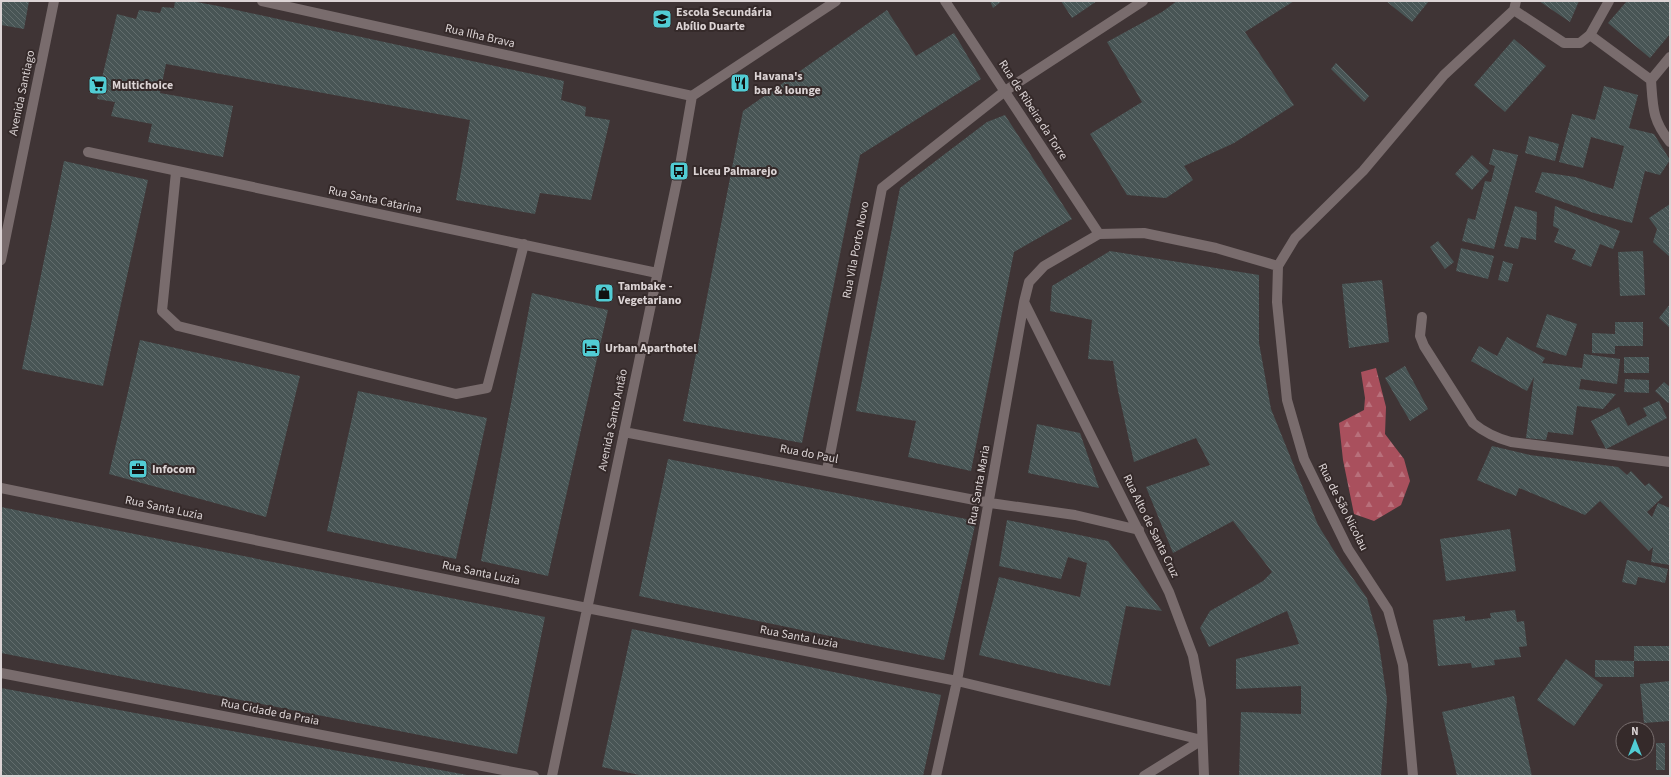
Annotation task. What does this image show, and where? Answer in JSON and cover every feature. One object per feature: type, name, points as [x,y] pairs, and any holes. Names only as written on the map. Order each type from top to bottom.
[{"type":"street","name":"Avenida Santiago","points":[[1,260],[54,1]]},
{"type":"street","name":"Rua Ilha Brava","points":[[262,1],[692,96]]},
{"type":"street","points":[[692,96],[836,1]]},
{"type":"street","name":"Rua de Ribeira da Torre","points":[[946,1],[1100,234]]},
{"type":"street","name":"Rua Vila Porto Novo","points":[[827,470],[882,188],[1005,91],[1143,1]]},
{"type":"street","points":[[1100,234],[1144,233],[1216,248],[1278,266],[1295,238],[1363,171],[1444,75],[1515,5],[1564,43],[1580,43],[1590,35],[1609,1]]},
{"type":"street","points":[[1590,35],[1651,80]]},
{"type":"street","points":[[1670,57],[1651,80],[1654,113],[1658,126],[1670,142]]},
{"type":"street","name":"Avenida Santo Antão","points":[[552,776],[657,273],[692,96]]},
{"type":"street","name":"Rua Santa Catarina","points":[[88,152],[176,172],[657,273]]},
{"type":"street","points":[[176,172],[162,311],[178,326],[456,394],[487,388],[524,244]]},
{"type":"street","name":"Rua Santa Maria","points":[[936,776],[957,681],[990,503],[1024,302],[1029,282],[1044,266],[1100,234]]},
{"type":"street","name":"Rua de São Nicolau","points":[[1278,266],[1277,302],[1287,400],[1304,458],[1348,549],[1388,610],[1403,665],[1413,776]]},
{"type":"street","name":"Rua Alto de Santa Cruz","points":[[1024,302],[1169,592],[1192,656],[1201,700],[1204,776]]},
{"type":"street","points":[[1422,317],[1420,336],[1424,346],[1473,423],[1496,438],[1512,442],[1670,462]]},
{"type":"street","name":"Rua do Paul","points":[[624,432],[827,470],[990,503],[1075,516],[1139,530]]},
{"type":"street","name":"Rua Santa Luzia","points":[[1,488],[587,608],[957,681],[1202,740]]},
{"type":"street","name":"Rua Cidade da Praia","points":[[1,673],[534,776]]},
{"type":"street","points":[[1144,776],[1202,740]]},
{"type":"green space","points":[[1376,368],[1386,407],[1385,434],[1404,459],[1410,481],[1401,505],[1374,521],[1354,514],[1343,460],[1339,423],[1364,410],[1365,398],[1361,372]]},
{"type":"building","points":[[1,1],[29,1],[24,29],[1,25]]},
{"type":"building","points":[[175,1],[191,1],[218,6],[564,81],[561,100],[586,107],[585,116],[610,120],[591,200],[540,193],[535,214],[456,200],[470,120],[166,64],[160,93],[233,106],[223,157],[148,142],[152,124],[111,116],[115,102],[97,99],[117,14],[136,19],[139,10],[160,13],[162,7],[174,8]]},
{"type":"building","points":[[990,1],[1002,1],[993,8]]},
{"type":"building","points":[[1061,1],[1097,1],[1072,18]]},
{"type":"building","points":[[1177,1],[1294,1],[1245,32],[1294,105],[1234,143],[1184,166],[1193,180],[1166,198],[1127,195],[1090,134],[1142,102],[1107,42],[1162,12]]},
{"type":"building","points":[[1386,1],[1429,1],[1412,22]]},
{"type":"building","points":[[1539,1],[1579,1],[1570,22]]},
{"type":"building","points":[[1627,1],[1670,1],[1670,34],[1650,58],[1608,23]]},
{"type":"building","points":[[887,10],[916,56],[954,33],[981,79],[860,155],[802,443],[683,421],[743,111]]},
{"type":"building","points":[[1514,39],[1546,66],[1505,112],[1474,85]]},
{"type":"building","points":[[1336,63],[1369,96],[1364,102],[1331,69]]},
{"type":"building","points":[[1604,86],[1638,95],[1629,128],[1654,134],[1670,160],[1660,175],[1645,171],[1632,223],[1594,213],[1535,192],[1542,172],[1575,177],[1613,189],[1624,146],[1591,137],[1583,168],[1559,162],[1572,114],[1595,120]]},
{"type":"building","points":[[1005,115],[1072,219],[1014,252],[971,471],[908,457],[916,421],[856,411],[900,188],[987,122]]},
{"type":"building","points":[[1529,136],[1559,144],[1555,161],[1525,153]]},
{"type":"building","points":[[1493,149],[1518,155],[1494,249],[1462,241],[1468,218],[1475,220],[1485,181],[1491,182],[1495,166],[1489,164]]},
{"type":"building","points":[[1472,155],[1489,171],[1472,190],[1455,174]]},
{"type":"building","points":[[64,161],[148,180],[103,386],[22,369]]},
{"type":"building","points":[[1670,204],[1670,257],[1653,242],[1657,229],[1649,218]]},
{"type":"building","points":[[1515,206],[1537,212],[1536,240],[1521,237],[1518,249],[1504,246]]},
{"type":"building","points":[[1555,206],[1620,231],[1613,249],[1600,244],[1591,267],[1572,259],[1576,250],[1554,242],[1559,229],[1553,226]]},
{"type":"building","points":[[1438,241],[1454,262],[1445,269],[1430,247]]},
{"type":"building","points":[[1461,248],[1494,256],[1488,279],[1456,271]]},
{"type":"building","points":[[1110,251],[1259,275],[1259,343],[1271,409],[1318,525],[1339,559],[1367,598],[1378,638],[1387,699],[1381,776],[1239,776],[1241,712],[1301,714],[1301,686],[1236,689],[1236,659],[1299,644],[1287,611],[1209,647],[1200,628],[1210,611],[1263,581],[1272,572],[1233,521],[1173,553],[1146,487],[1210,465],[1196,438],[1134,462],[1118,391],[1113,361],[1088,359],[1092,320],[1050,311],[1052,286]]},
{"type":"building","points":[[1643,251],[1645,295],[1620,296],[1618,252]]},
{"type":"building","points":[[1503,261],[1513,264],[1508,282],[1498,280]]},
{"type":"building","points":[[1382,280],[1389,342],[1349,348],[1342,284]]},
{"type":"building","points":[[532,293],[608,310],[548,576],[481,561]]},
{"type":"building","points":[[1670,304],[1670,328],[1659,318]]},
{"type":"building","points":[[1547,314],[1577,324],[1566,356],[1536,347]]},
{"type":"building","points":[[1615,322],[1643,322],[1643,346],[1615,346],[1615,354],[1592,353],[1592,333],[1615,334]]},
{"type":"building","points":[[1507,337],[1545,358],[1542,363],[1582,368],[1584,354],[1620,359],[1617,384],[1581,379],[1579,389],[1616,394],[1603,409],[1577,406],[1573,435],[1548,432],[1546,440],[1526,438],[1534,377],[1527,391],[1471,361],[1479,346],[1497,356]]},
{"type":"building","points":[[140,340],[300,376],[266,517],[109,474]]},
{"type":"building","points":[[1624,357],[1649,357],[1649,373],[1624,373]]},
{"type":"building","points":[[1405,366],[1428,409],[1410,421],[1385,378]]},
{"type":"building","points":[[1625,379],[1649,380],[1649,393],[1624,392]]},
{"type":"building","points":[[1664,382],[1670,387],[1670,401],[1668,403],[1655,391]]},
{"type":"building","points":[[358,391],[487,418],[456,559],[327,531]]},
{"type":"building","points":[[1659,401],[1667,418],[1606,449],[1591,421],[1619,407],[1628,426],[1647,416],[1643,408]]},
{"type":"building","points":[[1037,424],[1080,433],[1099,488],[1028,473]]},
{"type":"building","points":[[1492,446],[1530,455],[1618,467],[1627,475],[1631,471],[1645,486],[1649,483],[1663,497],[1647,512],[1652,517],[1658,503],[1670,508],[1670,565],[1651,562],[1653,547],[1649,551],[1600,501],[1585,515],[1519,488],[1516,496],[1477,480]]},
{"type":"building","points":[[668,459],[976,521],[944,660],[639,596]]},
{"type":"building","points":[[1,507],[545,617],[517,754],[1,653]]},
{"type":"building","points":[[1007,520],[1108,541],[1162,611],[1126,606],[1110,686],[979,655],[999,577],[1080,597],[1087,563],[1068,557],[1061,579],[999,566]]},
{"type":"building","points":[[1510,529],[1516,571],[1446,581],[1440,539]]},
{"type":"building","points":[[1627,560],[1668,569],[1665,583],[1638,577],[1636,585],[1622,582]]},
{"type":"building","points":[[1515,610],[1517,622],[1524,621],[1527,646],[1519,647],[1521,657],[1494,660],[1495,665],[1472,668],[1471,663],[1438,666],[1433,620],[1465,616],[1465,621],[1491,618],[1490,613]]},
{"type":"building","points":[[632,629],[941,695],[923,776],[644,776],[602,767]]},
{"type":"building","points":[[1634,646],[1670,646],[1670,661],[1634,661]]},
{"type":"building","points":[[1566,659],[1603,685],[1574,726],[1537,700]]},
{"type":"building","points":[[1595,660],[1634,661],[1634,677],[1595,677]]},
{"type":"building","points":[[1670,681],[1670,721],[1644,721],[1640,684]]},
{"type":"building","points":[[1,688],[467,775],[467,776],[1,776]]},
{"type":"building","points":[[1514,696],[1532,776],[1457,776],[1442,712]]},
{"type":"building","points":[[1656,743],[1665,743],[1665,770],[1656,770]]},
{"type":"place","name":"Escola Secundária Abílio Duarte","points":[[662,19]]},
{"type":"place","name":"Havana's bar & lounge","points":[[740,83]]},
{"type":"place","name":"Multichoice","points":[[98,85]]},
{"type":"place","name":"Liceu Palmarejo","points":[[679,171]]},
{"type":"place","name":"Tambake - Vegetariano","points":[[604,293]]},
{"type":"place","name":"Urban Aparthotel","points":[[591,348]]},
{"type":"place","name":"Infocom","points":[[138,469]]}]
